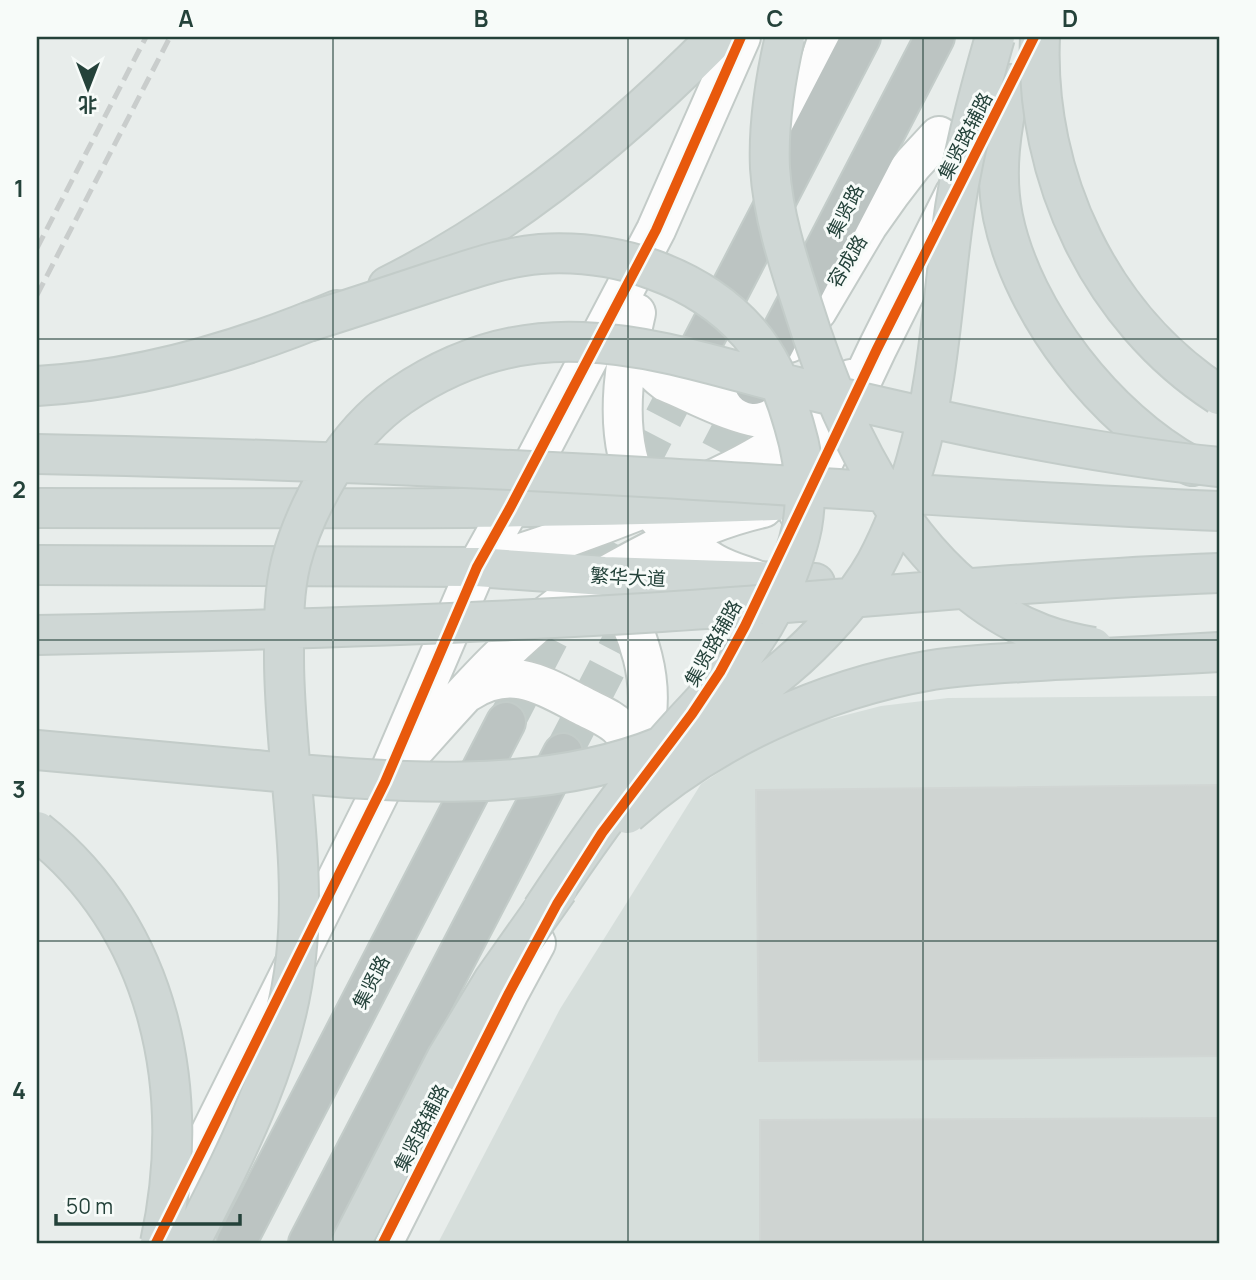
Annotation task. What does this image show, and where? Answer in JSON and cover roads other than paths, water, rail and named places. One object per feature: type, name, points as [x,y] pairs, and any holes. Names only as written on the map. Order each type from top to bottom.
[{"type":"highway","points":[[694,359],[861,37]]},
{"type":"highway","name":"集贤路","points":[[754,385],[935,37]]},
{"type":"highway","name":"集贤路","points":[[236,1243],[506,722]]},
{"type":"highway","points":[[308,1243],[563,752]]},
{"type":"main road","points":[[308,322],[356,302],[446,254],[530,200],[643,106],[717,37]]},
{"type":"main road","points":[[785,37],[772,102],[770,135],[770,169],[779,226],[816,349],[871,472],[897,511],[945,569],[1005,616],[1041,633],[1077,644],[1116,652],[1154,655]]},
{"type":"main road","points":[[37,750],[331,777],[441,782],[495,780],[550,775],[595,766],[662,746],[712,721],[757,692],[802,653],[841,612],[875,566],[898,516],[930,406],[952,225],[981,87],[995,37]]},
{"type":"main road","points":[[1037,37],[1040,91],[1050,154],[1062,194],[1084,241],[1100,271],[1139,324],[1187,372],[1219,395]]},
{"type":"main road","points":[[1011,84],[999,150],[1003,217],[1013,248],[1039,308],[1076,365],[1122,415],[1148,438],[1176,457],[1219,479]]},
{"type":"main road","points":[[37,386],[106,379],[208,356],[501,259],[540,254],[581,254],[618,260],[668,276],[724,309],[750,334],[770,365],[788,403],[800,444],[806,485],[802,526],[792,565],[777,602],[757,637],[733,670],[654,755],[584,846],[493,981],[447,1057],[351,1243]]},
{"type":"main road","points":[[190,1243],[232,1163],[260,1101],[282,1037],[292,993],[297,951],[297,868],[284,674],[284,622],[291,564],[308,513],[334,465],[370,420],[391,402],[437,373],[491,352],[548,341],[608,343],[658,351],[809,390],[1012,435],[1113,453],[1219,467]]},
{"type":"main road","points":[[37,454],[188,457],[658,478],[1129,508],[1219,511]]},
{"type":"main road","points":[[37,508],[510,508],[806,500],[1219,500]]},
{"type":"main road","name":"繁华大道","points":[[37,565],[477,567],[765,583],[1219,584]]},
{"type":"main road","points":[[37,635],[443,624],[662,612],[1127,576],[1219,573]]},
{"type":"main road","points":[[542,910],[583,858],[630,812],[666,782],[735,739],[773,720],[852,690],[933,670],[974,665],[1219,652]]},
{"type":"main road","points":[[37,831],[75,865],[114,918],[131,949],[157,1014],[168,1057],[174,1122],[172,1175],[158,1243]]},
{"type":"street","points":[[158,1243],[385,782],[477,567],[656,230],[741,37]]},
{"type":"street","points":[[764,224],[828,37]]},
{"type":"street","name":"集贤路辅路","points":[[383,1243],[557,904],[603,833],[720,672],[806,500],[877,349],[1037,37]]},
{"type":"street","name":"容成路","points":[[754,385],[817,311],[868,225],[913,164],[939,136]]},
{"type":"street","points":[[656,230],[631,335],[622,390],[624,444],[632,470],[649,506],[677,538],[716,564],[765,583]]},
{"type":"street","points":[[631,335],[643,360],[666,382],[756,419],[789,420],[820,411]]},
{"type":"street","points":[[477,567],[564,540],[749,463],[783,442],[820,411],[877,349]]},
{"type":"street","points":[[385,782],[464,694],[548,615],[604,576],[677,538],[719,520],[748,511],[806,500]]},
{"type":"street","points":[[510,508],[564,540],[585,556],[604,576],[636,631],[647,682],[644,733],[627,783],[603,833]]},
{"type":"street","points":[[464,694],[482,682],[520,678],[539,683],[610,720],[623,732],[630,748],[627,783]]},
{"type":"tunnel","points":[[506,722],[694,359]]},
{"type":"tunnel","points":[[693,502],[754,385]]},
{"type":"tunnel","points":[[563,753],[643,599]]},
{"type":"railway","points":[[37,248],[146,37]]},
{"type":"railway","points":[[37,295],[170,37]]}]
